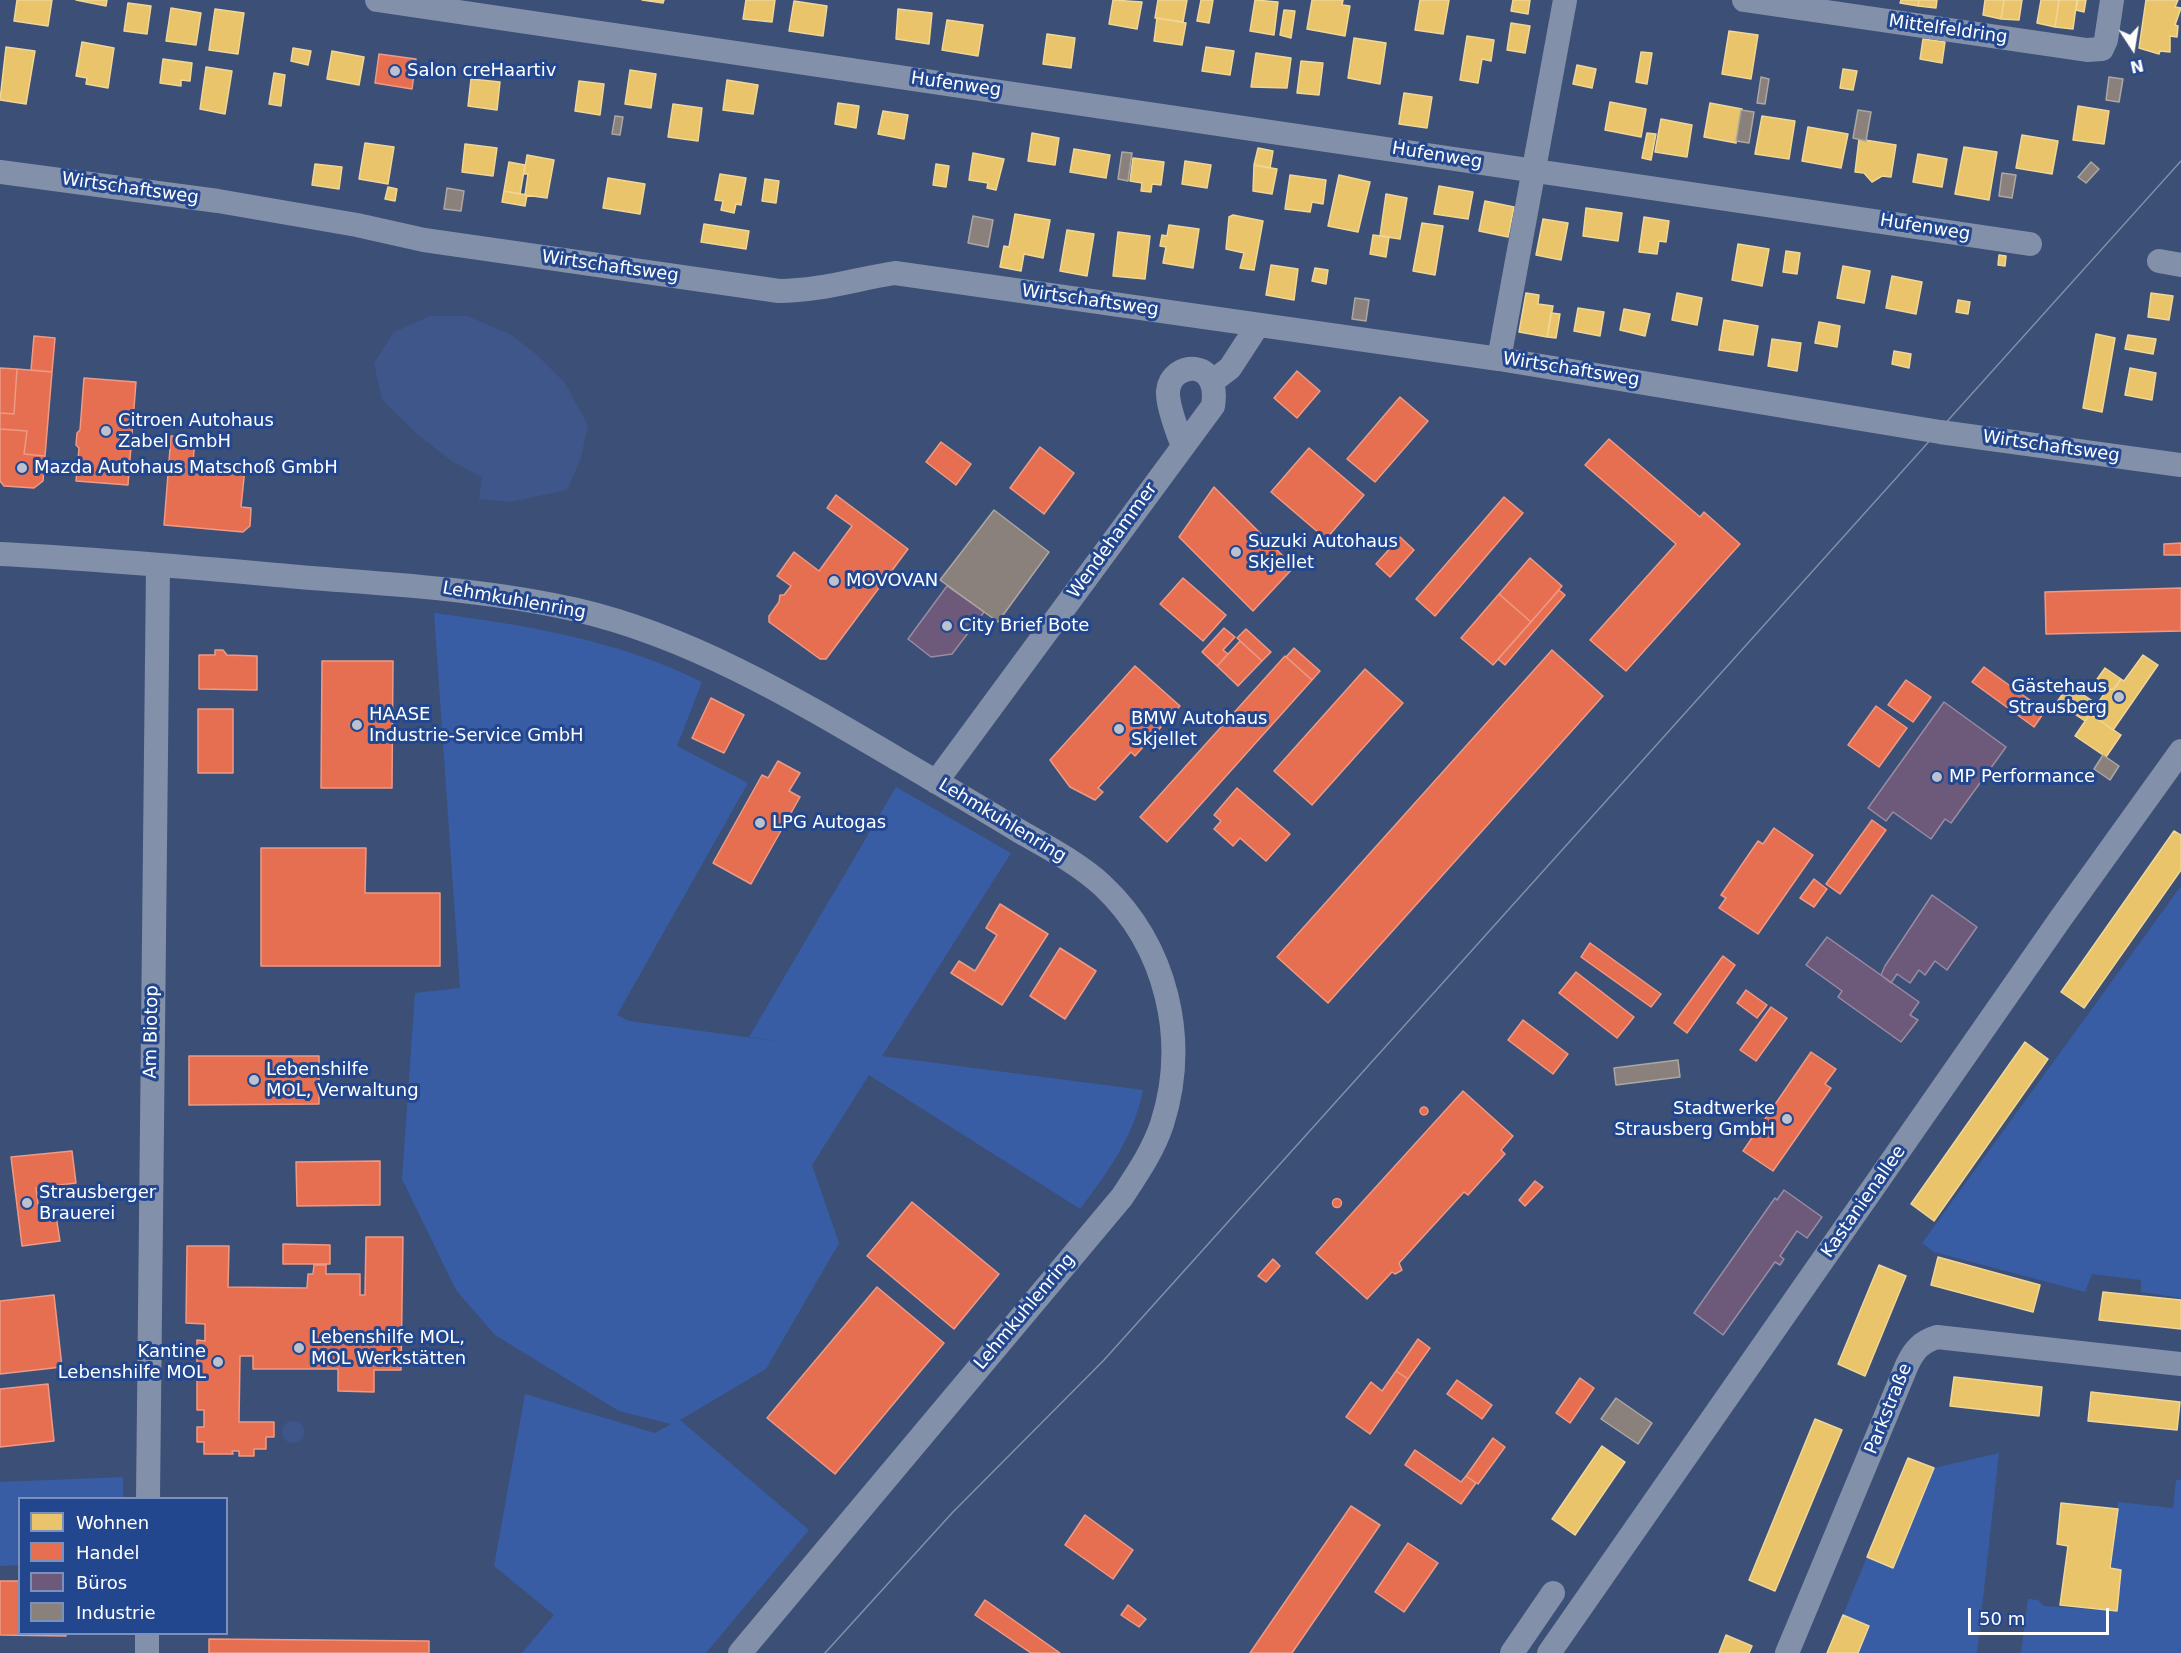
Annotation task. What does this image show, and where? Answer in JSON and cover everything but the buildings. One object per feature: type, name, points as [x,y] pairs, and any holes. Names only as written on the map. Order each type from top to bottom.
[{"type":"street","name":"Hufenweg","points":[[378,0],[2030,244]]},
{"type":"street","points":[[1499,359],[1565,0]]},
{"type":"street","name":"Mittelfeldring","points":[[1744,0],[2087,50],[2102,50],[2106,40],[2112,0]]},
{"type":"street","name":"Wirtschaftsweg","points":[[0,172],[218,201],[357,225],[424,240],[779,291],[811,291],[850,279],[895,273],[1499,359],[1940,432],[2181,465]]},
{"type":"street","points":[[1183,446],[1178,435],[1168,391],[1173,379],[1183,370],[1195,368],[1205,372],[1213,381],[1230,368],[1258,325]]},
{"type":"street","name":"Wendehammer","points":[[936,782],[1213,406],[1215,393],[1213,381]]},
{"type":"street","name":"Lehmkuhlenring","points":[[0,554],[435,587],[535,601],[582,611],[669,640],[742,672],[936,782],[1083,871],[1102,885],[1139,930],[1161,977],[1173,1027],[1174,1055],[1167,1102],[1149,1153],[1122,1197],[740,1653]]},
{"type":"street","name":"Am Biotop","points":[[148,1497],[158,566]]},
{"type":"street","name":"Kastanienallee","points":[[1549,1653],[2061,918],[2181,751]]},
{"type":"street","name":"Parkstraße","points":[[1787,1653],[1907,1365],[1913,1352],[1924,1341],[1937,1337],[2181,1364]]},
{"type":"street","points":[[1512,1653],[1553,1593]]},
{"type":"street","points":[[147,1635],[147,1653]]},
{"type":"shaded area","points":[[430,316],[467,316],[510,334],[536,354],[565,383],[588,425],[581,458],[567,490],[510,502],[479,499],[482,477],[453,462],[417,434],[382,400],[374,363],[394,332]]},
{"type":"shaded area","points":[[434,613],[571,636],[638,655],[702,682],[677,746],[748,783],[617,1015],[629,1021],[789,1043],[749,1037],[896,787],[1011,853],[882,1056],[1143,1090],[1133,1123],[1119,1153],[1080,1209],[869,1075],[812,1165],[839,1243],[766,1369],[680,1420],[809,1530],[706,1653],[522,1653],[554,1615],[494,1566],[525,1394],[655,1433],[671,1424],[619,1411],[495,1335],[456,1290],[402,1179],[415,993],[460,988]]},
{"type":"shaded area","points":[[2181,886],[2181,1298],[2141,1292],[2141,1280],[2092,1274],[2085,1292],[1934,1252],[1922,1243]]},
{"type":"shaded area","points":[[293,1421],[301,1424],[304,1432],[301,1440],[293,1443],[285,1440],[282,1432],[285,1424]]},
{"type":"shaded area","points":[[1999,1453],[1977,1653],[1858,1653],[1869,1626],[1843,1615],[1867,1557],[1893,1568],[1934,1468]]},
{"type":"shaded area","points":[[123,1477],[123,1497],[18,1497],[18,1565],[0,1566],[0,1482]]},
{"type":"shaded area","points":[[2176,1480],[2181,1480],[2181,1653],[2021,1653],[2028,1599],[2038,1600],[2044,1606],[2117,1611],[2121,1570],[2110,1568],[2118,1502],[2173,1508]]},
{"type":"tram line","points":[[825,1653],[952,1513],[1104,1360],[2181,161]]},
{"type":"place","name":"Salon creHaartiv","points":[[395,71]]},
{"type":"place","name":"Citroen Autohaus Zabel GmbH","points":[[106,431]]},
{"type":"place","name":"Mazda Autohaus Matschoß GmbH","points":[[22,468]]},
{"type":"place","name":"Suzuki Autohaus Skjellet","points":[[1236,552]]},
{"type":"place","name":"MOVOVAN","points":[[834,581]]},
{"type":"place","name":"City Brief Bote","points":[[947,626]]},
{"type":"place","name":"Gästehaus Strausberg","points":[[2119,697]]},
{"type":"place","name":"HAASE Industrie-Service GmbH","points":[[357,725]]},
{"type":"place","name":"BMW Autohaus Skjellet","points":[[1119,729]]},
{"type":"place","name":"MP Performance","points":[[1937,777]]},
{"type":"place","name":"LPG Autogas","points":[[760,823]]},
{"type":"place","name":"Lebenshilfe MOL, Verwaltung","points":[[254,1080]]},
{"type":"place","name":"Stadtwerke Strausberg GmbH","points":[[1787,1119]]},
{"type":"place","name":"Strausberger Brauerei","points":[[27,1203]]},
{"type":"place","name":"Lebenshilfe MOL, MOL Werkstätten","points":[[299,1348]]},
{"type":"place","name":"Kantine Lebenshilfe MOL","points":[[218,1362]]}]
